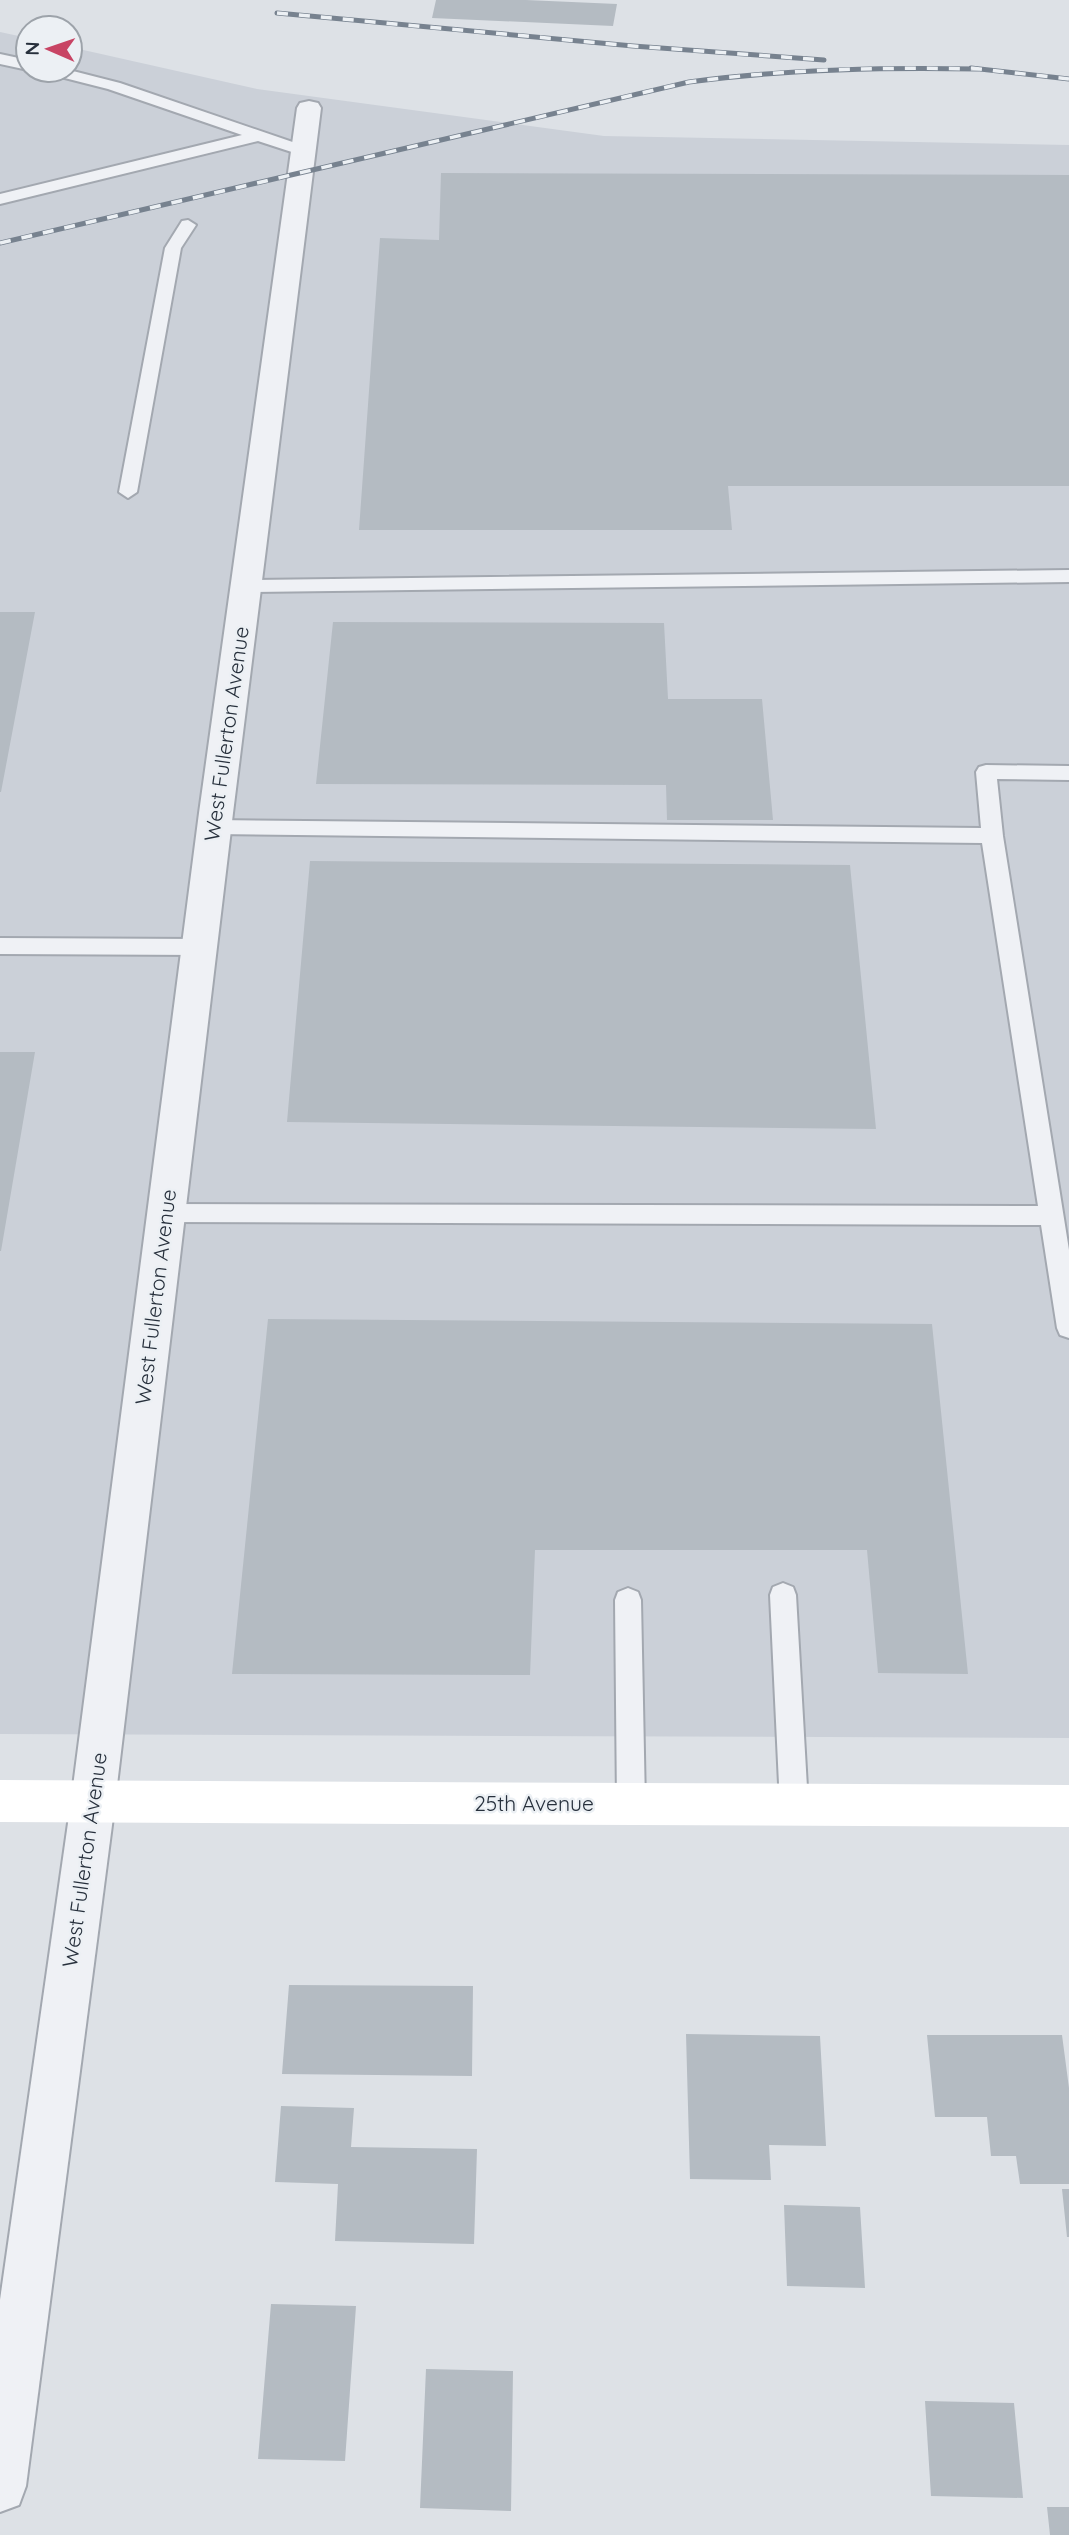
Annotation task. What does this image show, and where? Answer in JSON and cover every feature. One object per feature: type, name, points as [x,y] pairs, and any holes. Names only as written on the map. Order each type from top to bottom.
[{"type":"main road","name":"25th Avenue","points":[[0,1801],[1069,1806]]},
{"type":"street","name":"West Fullerton Avenue","points":[[0,2486],[93,1802],[214,827],[309,108]]},
{"type":"lane","points":[[84,78],[114,86],[304,151]]},
{"type":"lane","points":[[0,198],[258,136]]},
{"type":"lane","points":[[128,492],[173,248],[188,225]]},
{"type":"lane","points":[[247,586],[1069,576]]},
{"type":"lane","points":[[1069,773],[986,772],[992,836],[1069,1328]]},
{"type":"lane","points":[[214,827],[992,836]]},
{"type":"lane","points":[[0,946],[199,947]]},
{"type":"lane","points":[[166,1213],[1052,1216]]},
{"type":"lane","points":[[783,1595],[794,1805]]},
{"type":"lane","points":[[628,1600],[631,1804]]},
{"type":"shaded area","points":[[0,32],[14,35],[14,84],[84,84],[84,50],[257,89],[604,136],[1069,145],[1069,1738],[0,1734]]},
{"type":"building","points":[[436,0],[617,4],[613,26],[432,18]]},
{"type":"building","points":[[441,173],[1069,175],[1069,486],[728,486],[732,530],[359,530],[380,238],[439,240]]},
{"type":"building","points":[[0,612],[35,612],[1,792],[0,792]]},
{"type":"building","points":[[333,622],[664,623],[668,699],[762,699],[773,820],[667,820],[666,785],[316,784]]},
{"type":"building","points":[[310,861],[850,865],[876,1129],[287,1122]]},
{"type":"building","points":[[0,1052],[35,1052],[1,1251],[0,1251]]},
{"type":"building","points":[[268,1319],[932,1324],[968,1674],[878,1673],[867,1550],[535,1550],[530,1675],[232,1674]]},
{"type":"building","points":[[289,1985],[473,1986],[472,2076],[282,2074]]},
{"type":"building","points":[[686,2034],[820,2036],[826,2146],[769,2145],[771,2180],[690,2179]]},
{"type":"building","points":[[927,2035],[1062,2035],[1069,2088],[1069,2184],[1020,2184],[1016,2156],[991,2156],[987,2117],[935,2117]]},
{"type":"building","points":[[281,2106],[354,2108],[351,2147],[477,2149],[474,2244],[335,2241],[338,2184],[275,2182]]},
{"type":"building","points":[[1062,2189],[1069,2189],[1069,2237],[1067,2237]]},
{"type":"building","points":[[784,2205],[860,2207],[865,2288],[787,2286]]},
{"type":"building","points":[[271,2304],[356,2306],[345,2461],[258,2459]]},
{"type":"building","points":[[426,2369],[513,2371],[511,2511],[420,2508]]},
{"type":"building","points":[[925,2401],[1014,2403],[1023,2498],[931,2496]]},
{"type":"building","points":[[1047,2507],[1069,2507],[1069,2535],[1050,2535]]},
{"type":"railway","points":[[277,13],[633,46],[824,60]]},
{"type":"railway","points":[[971,68],[1069,79]]},
{"type":"railway","points":[[0,243],[689,82],[834,70],[979,69]]}]
